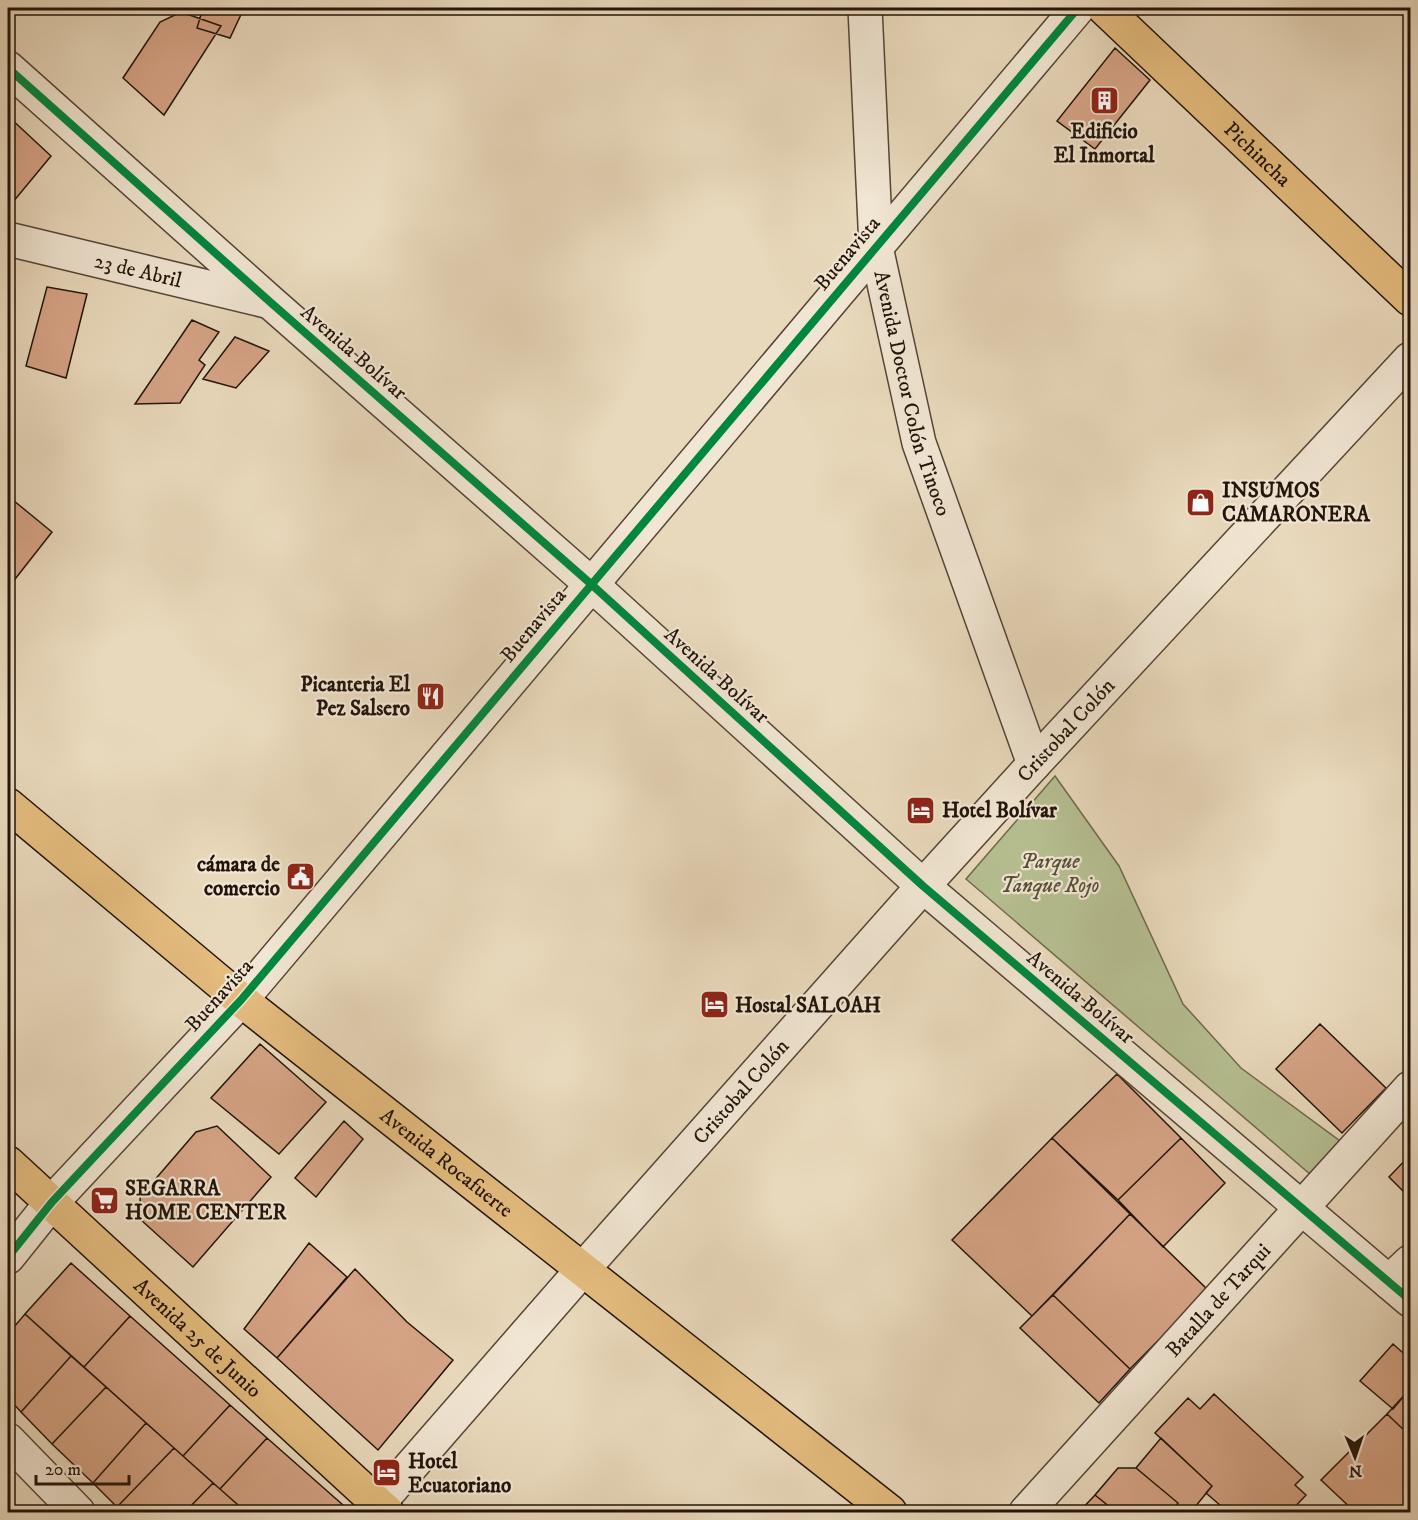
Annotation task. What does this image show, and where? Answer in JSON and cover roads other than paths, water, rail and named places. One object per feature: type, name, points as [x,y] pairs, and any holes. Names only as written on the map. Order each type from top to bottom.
[{"type":"main road","name":"Pichincha","points":[[1104,8],[1410,299]]},
{"type":"main road","name":"Avenida Rocafuerte","points":[[8,805],[241,1000],[890,1512]]},
{"type":"main road","name":"Avenida 25 de Junio","points":[[8,1162],[378,1510]]},
{"type":"street","name":"Avenida Doctor Colón Tinoco","points":[[865,8],[876,247],[919,443],[1034,764]]},
{"type":"street","name":"Buenavista","points":[[8,1257],[52,1202],[241,1000],[1078,8]]},
{"type":"street","name":"Avenida Bolívar","points":[[8,68],[268,301],[591,585],[923,886],[1303,1208],[1403,1282]]},
{"type":"street","name":"23 de Abril","points":[[8,239],[268,301]]},
{"type":"street","name":"Cristobal Colón","points":[[378,1510],[583,1269],[923,886],[1410,359]]},
{"type":"street","name":"Batalla de Tarqui","points":[[1026,1512],[1410,1088]]},
{"type":"street","points":[[8,1440],[78,1512]]},
{"type":"place","name":"Edificio El Inmortal","points":[[1104,100]]},
{"type":"place","name":"INSUMOS CAMARONERA","points":[[1201,502]]},
{"type":"place","name":"Picanteria El Pez Salsero","points":[[431,696]]},
{"type":"place","name":"Hotel Bolívar","points":[[921,810]]},
{"type":"place","name":"cámara de comercio","points":[[301,876]]},
{"type":"place","name":"Hostal SALOAH","points":[[714,1005]]},
{"type":"place","name":"SEGARRA HOME CENTER","points":[[104,1200]]},
{"type":"place","name":"Hotel Ecuatoriano","points":[[387,1473]]},
{"type":"park label","name":"Parque Tanque Rojo","points":[[1050,873]]}]
